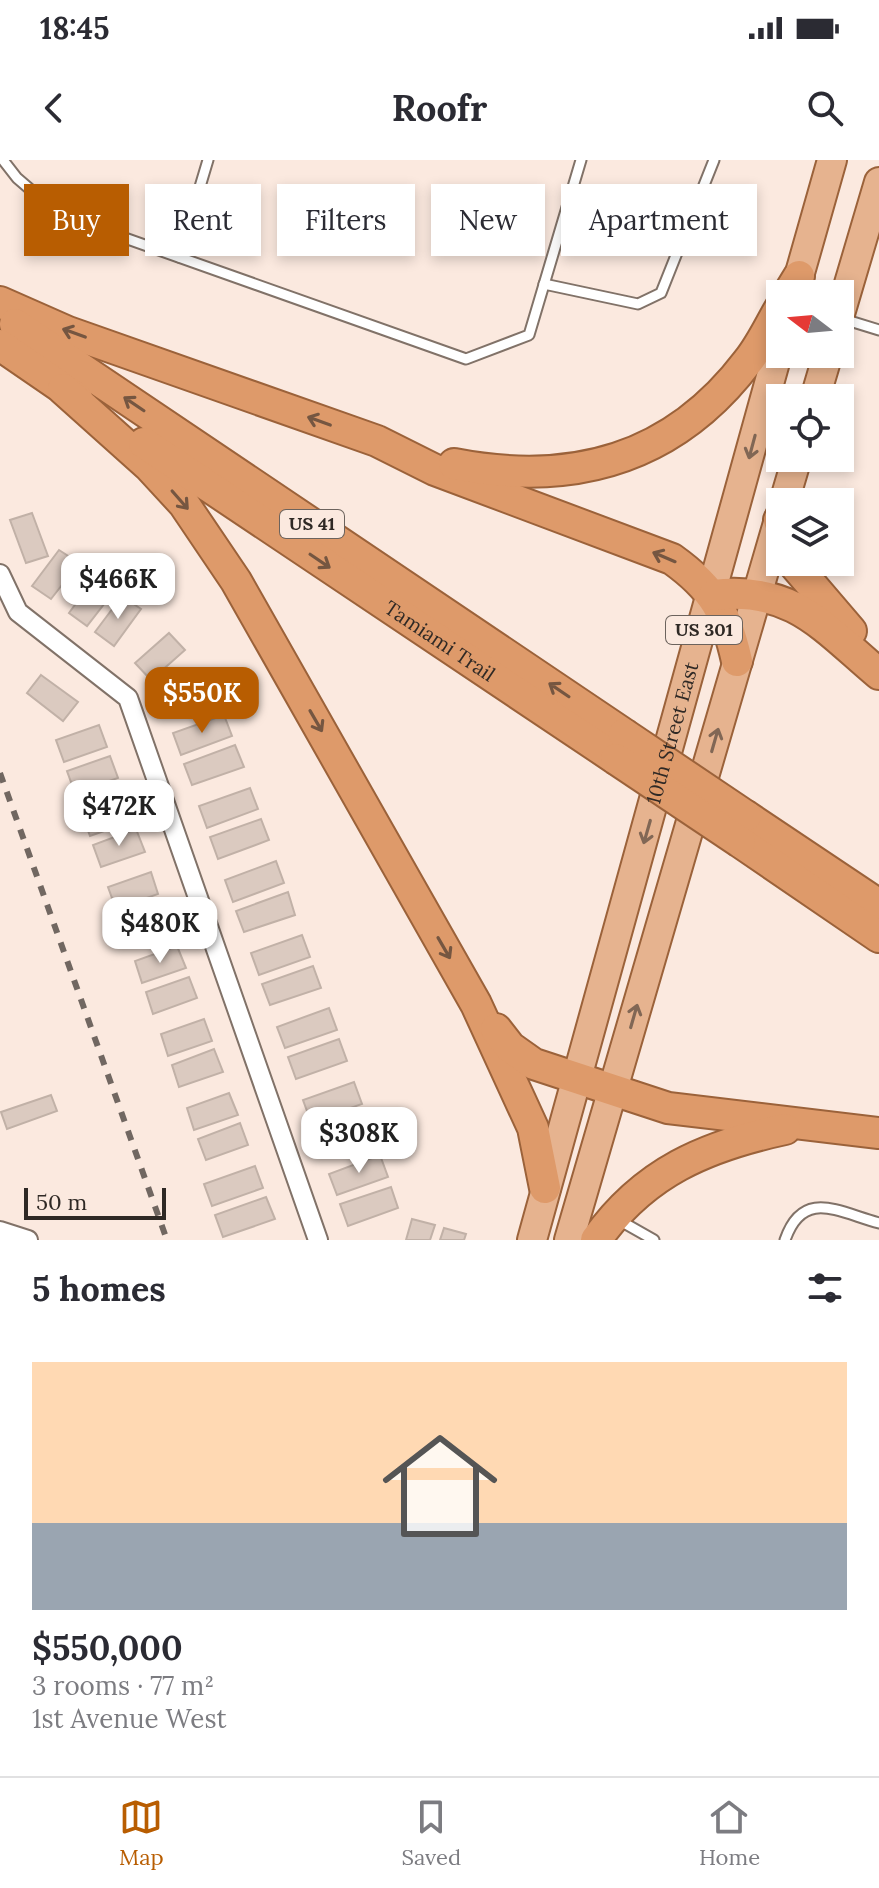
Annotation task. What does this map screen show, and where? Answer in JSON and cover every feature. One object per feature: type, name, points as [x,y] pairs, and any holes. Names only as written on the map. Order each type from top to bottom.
[{"type":"highway","points":[[0,302],[68,332],[377,441],[435,460],[510,473],[566,471],[638,452],[675,431],[718,396],[750,359],[766,332]]},
{"type":"highway","name":"Tamiami Trail","points":[[0,314],[743,829],[879,937]]},
{"type":"highway","name":"Tamiami Trail","points":[[0,345],[63,389],[620,746]]},
{"type":"highway","points":[[63,389],[149,466],[208,536],[476,1004],[533,1128],[545,1188]]},
{"type":"highway","points":[[377,441],[447,475],[672,559],[698,577],[714,595],[729,625],[737,661]]},
{"type":"highway","points":[[804,576],[879,662]]},
{"type":"highway","points":[[714,595],[739,592],[795,605],[879,674]]},
{"type":"highway","name":"Tamiami Trail","points":[[743,829],[879,905]]},
{"type":"highway","points":[[476,1004],[510,1047],[534,1064],[612,1091],[668,1108],[879,1133]]},
{"type":"highway","points":[[605,1228],[661,1176],[698,1154],[735,1140],[811,1123]]},
{"type":"main road","points":[[796,280],[832,160]]},
{"type":"main road","points":[[850,280],[879,182]]},
{"type":"main road","name":"10th Street East","points":[[532,1240],[714,595],[774,368]]},
{"type":"main road","name":"10th Street East","points":[[569,1240],[766,564]]},
{"type":"street","points":[[0,574],[18,612],[128,698],[318,1240]]},
{"type":"street","points":[[0,1231],[28,1240]]},
{"type":"lane","points":[[3,160],[17,178],[60,215],[466,359],[529,335],[581,160]]},
{"type":"lane","points":[[179,257],[208,160]]},
{"type":"lane","points":[[544,284],[638,304],[661,293],[714,160]]},
{"type":"lane","points":[[854,321],[879,330]]},
{"type":"lane","points":[[785,1240],[792,1221],[805,1209],[822,1207],[879,1223]]},
{"type":"lane","points":[[605,1228],[654,1240]]},
{"type":"building","points":[[32,513],[48,556],[26,563],[10,520]]},
{"type":"building","points":[[59,550],[79,563],[51,599],[32,586]]},
{"type":"building","points":[[96,576],[115,590],[87,626],[69,613]]},
{"type":"building","points":[[122,596],[141,609],[114,646],[95,632]]},
{"type":"building","points":[[169,633],[185,650],[151,680],[135,663]]},
{"type":"building","points":[[41,675],[78,702],[63,721],[27,693]]},
{"type":"building","points":[[201,676],[209,698],[166,713],[158,692]]},
{"type":"building","points":[[224,715],[232,736],[181,755],[173,733]]},
{"type":"building","points":[[99,725],[107,747],[64,762],[56,740]]},
{"type":"building","points":[[235,745],[244,767],[192,785],[184,764]]},
{"type":"building","points":[[110,756],[118,778],[75,793],[67,771]]},
{"type":"building","points":[[250,788],[258,809],[207,828],[199,806]]},
{"type":"building","points":[[125,799],[133,821],[90,836],[82,814]]},
{"type":"building","points":[[261,819],[269,840],[218,859],[210,837]]},
{"type":"building","points":[[136,829],[145,852],[101,867],[93,845]]},
{"type":"building","points":[[276,861],[284,883],[233,902],[225,880]]},
{"type":"building","points":[[151,872],[158,894],[116,909],[108,887]]},
{"type":"building","points":[[288,892],[295,915],[244,932],[236,911]]},
{"type":"building","points":[[163,903],[171,925],[127,940],[120,918]]},
{"type":"building","points":[[302,935],[310,957],[259,975],[251,953]]},
{"type":"building","points":[[177,946],[186,968],[142,983],[135,961]]},
{"type":"building","points":[[313,966],[321,988],[270,1005],[262,984]]},
{"type":"building","points":[[189,977],[197,998],[153,1014],[146,992]]},
{"type":"building","points":[[329,1008],[337,1030],[285,1048],[277,1027]]},
{"type":"building","points":[[204,1019],[212,1041],[168,1056],[161,1034]]},
{"type":"building","points":[[339,1039],[347,1061],[296,1079],[288,1057]]},
{"type":"building","points":[[214,1049],[223,1072],[179,1087],[172,1065]]},
{"type":"building","points":[[354,1082],[362,1104],[311,1122],[303,1100]]},
{"type":"building","points":[[229,1093],[238,1115],[194,1130],[187,1108]]},
{"type":"building","points":[[51,1095],[57,1111],[7,1129],[1,1112]]},
{"type":"building","points":[[365,1112],[373,1134],[322,1153],[314,1131]]},
{"type":"building","points":[[240,1123],[248,1145],[206,1160],[198,1139]]},
{"type":"building","points":[[380,1155],[388,1177],[337,1195],[329,1174]]},
{"type":"building","points":[[255,1166],[263,1188],[212,1206],[204,1184]]},
{"type":"building","points":[[391,1187],[398,1208],[348,1226],[340,1204]]},
{"type":"building","points":[[266,1197],[275,1219],[223,1237],[215,1215]]},
{"type":"building","points":[[412,1219],[435,1225],[430,1240],[406,1240]]},
{"type":"building","points":[[444,1228],[466,1234],[464,1240],[440,1240]]},
{"type":"railway","points":[[0,773],[167,1240]]}]
